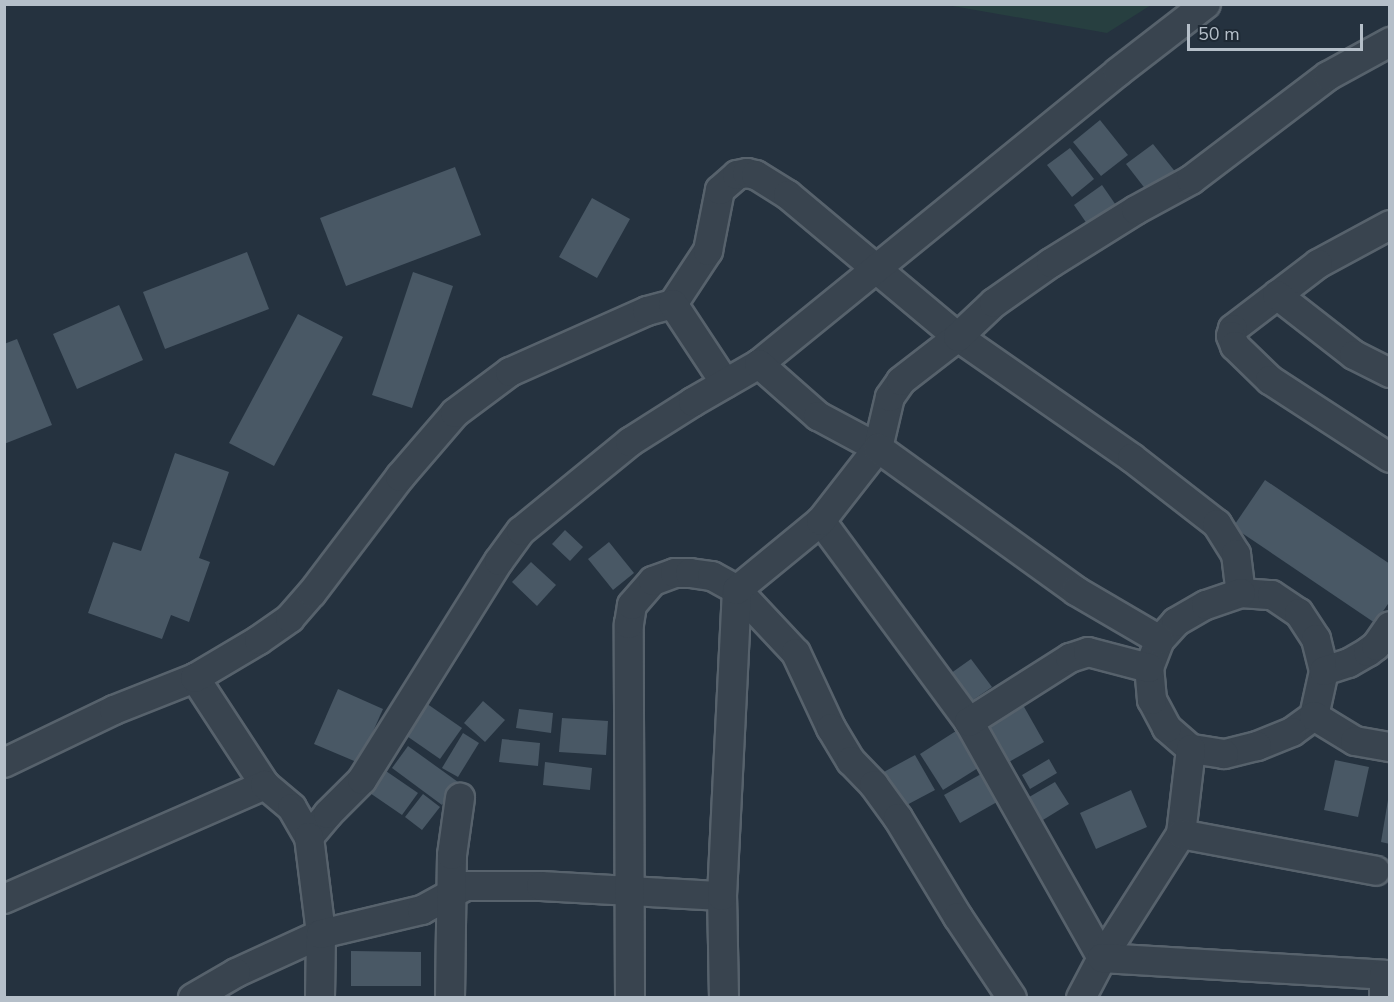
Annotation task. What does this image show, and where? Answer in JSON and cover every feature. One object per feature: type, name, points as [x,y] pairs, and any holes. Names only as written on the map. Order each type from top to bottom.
[{"type":"street","points":[[309,837],[328,814],[363,780],[486,580],[521,531],[630,442],[759,364],[1118,72],[1206,4]]},
{"type":"street","points":[[724,998],[722,896],[737,590],[821,521],[878,448],[890,397],[901,381],[958,337],[994,303],[1051,263],[1136,210],[1191,180],[1328,76],[1389,42]]},
{"type":"street","points":[[4,763],[114,710],[195,678],[259,640],[290,618],[312,593],[400,477],[455,413],[510,372],[620,322],[673,304],[708,251],[720,190],[730,179],[747,173],[788,195],[879,268],[958,337],[1132,458],[1217,524],[1236,554],[1241,593]]},
{"type":"street","points":[[1389,225],[1318,264],[1233,328],[1232,342],[1270,380],[1389,458]]},
{"type":"street","points":[[1277,296],[1354,355],[1389,373]]},
{"type":"street","points":[[673,304],[725,383]]},
{"type":"street","points":[[759,364],[818,416],[878,448],[1076,591],[1160,640]]},
{"type":"street","points":[[821,521],[969,722],[1102,958]]},
{"type":"street","points":[[630,998],[629,624],[632,605],[653,581],[675,573],[712,576],[737,590],[796,653],[831,729],[851,761],[874,785],[898,818],[958,917],[1012,998]]},
{"type":"street","points":[[1241,593],[1272,595],[1299,613],[1317,639],[1324,671],[1314,716],[1292,732],[1257,746],[1224,754],[1191,749],[1167,728],[1152,700],[1149,668],[1160,640],[1176,621],[1206,604],[1241,593]]},
{"type":"street","points":[[1324,671],[1349,663],[1368,652],[1376,646],[1389,626]]},
{"type":"street","points":[[969,722],[1070,658],[1088,652],[1149,668]]},
{"type":"street","points":[[195,678],[265,785],[292,808],[309,837],[321,934],[320,998]]},
{"type":"street","points":[[1314,716],[1355,741],[1389,747]]},
{"type":"street","points":[[1081,998],[1102,958],[1181,834],[1191,749]]},
{"type":"street","points":[[4,899],[265,785]]},
{"type":"street","points":[[450,998],[450,893],[454,831],[460,798]]},
{"type":"street","points":[[1181,834],[1376,871]]},
{"type":"street","points":[[205,995],[321,934],[413,912],[450,893],[477,885],[722,896]]},
{"type":"street","points":[[1102,958],[1386,983]]},
{"type":"green space","points":[[1151,4],[1107,33],[947,5]]},
{"type":"building","points":[[1100,120],[1128,155],[1101,176],[1073,142]]},
{"type":"building","points":[[1153,144],[1177,174],[1150,195],[1126,164]]},
{"type":"building","points":[[1070,148],[1094,179],[1072,197],[1047,165]]},
{"type":"building","points":[[455,167],[481,235],[346,286],[320,218]]},
{"type":"building","points":[[1102,185],[1120,211],[1092,231],[1074,205]]},
{"type":"building","points":[[592,198],[630,219],[597,278],[559,257]]},
{"type":"building","points":[[247,252],[269,309],[165,349],[143,292]]},
{"type":"building","points":[[413,272],[453,286],[412,408],[372,395]]},
{"type":"building","points":[[119,305],[143,360],[77,389],[53,334]]},
{"type":"building","points":[[298,314],[343,337],[274,466],[229,443]]},
{"type":"building","points":[[17,339],[52,425],[4,444],[4,344]]},
{"type":"building","points":[[175,453],[229,472],[199,558],[210,562],[189,622],[171,615],[162,639],[88,613],[113,542],[141,551]]},
{"type":"building","points":[[1265,480],[1390,564],[1390,601],[1375,623],[1233,527]]},
{"type":"building","points":[[565,530],[583,547],[570,561],[552,544]]},
{"type":"building","points":[[609,542],[634,573],[613,590],[588,559]]},
{"type":"building","points":[[531,562],[556,585],[537,606],[512,582]]},
{"type":"building","points":[[971,659],[992,687],[967,704],[947,676]]},
{"type":"building","points":[[338,689],[383,709],[359,763],[314,744]]},
{"type":"building","points":[[423,701],[462,728],[440,759],[401,732]]},
{"type":"building","points":[[483,701],[505,720],[485,742],[464,723]]},
{"type":"building","points":[[1023,705],[1044,742],[1009,762],[988,725]]},
{"type":"building","points":[[519,709],[553,713],[551,733],[516,728]]},
{"type":"building","points":[[562,718],[608,721],[606,755],[559,752]]},
{"type":"building","points":[[956,731],[978,768],[943,790],[920,754]]},
{"type":"building","points":[[463,733],[479,743],[458,777],[442,768]]},
{"type":"building","points":[[502,739],[540,743],[538,766],[499,762]]},
{"type":"building","points":[[408,746],[458,782],[442,805],[392,768]]},
{"type":"building","points":[[915,755],[935,790],[901,808],[882,773]]},
{"type":"building","points":[[1049,759],[1057,773],[1030,789],[1022,775]]},
{"type":"building","points":[[1335,760],[1369,767],[1358,817],[1324,810]]},
{"type":"building","points":[[545,762],[592,768],[590,790],[543,785]]},
{"type":"building","points":[[383,769],[418,793],[402,815],[367,791]]},
{"type":"building","points":[[981,774],[997,802],[960,823],[944,795]]},
{"type":"building","points":[[1055,782],[1069,804],[1038,823],[1024,800]]},
{"type":"building","points":[[1131,790],[1147,827],[1096,849],[1080,813]]},
{"type":"building","points":[[423,794],[440,807],[422,830],[405,817]]},
{"type":"building","points":[[1388,800],[1390,800],[1390,844],[1381,842]]},
{"type":"building","points":[[351,951],[421,952],[421,986],[351,986]]}]
